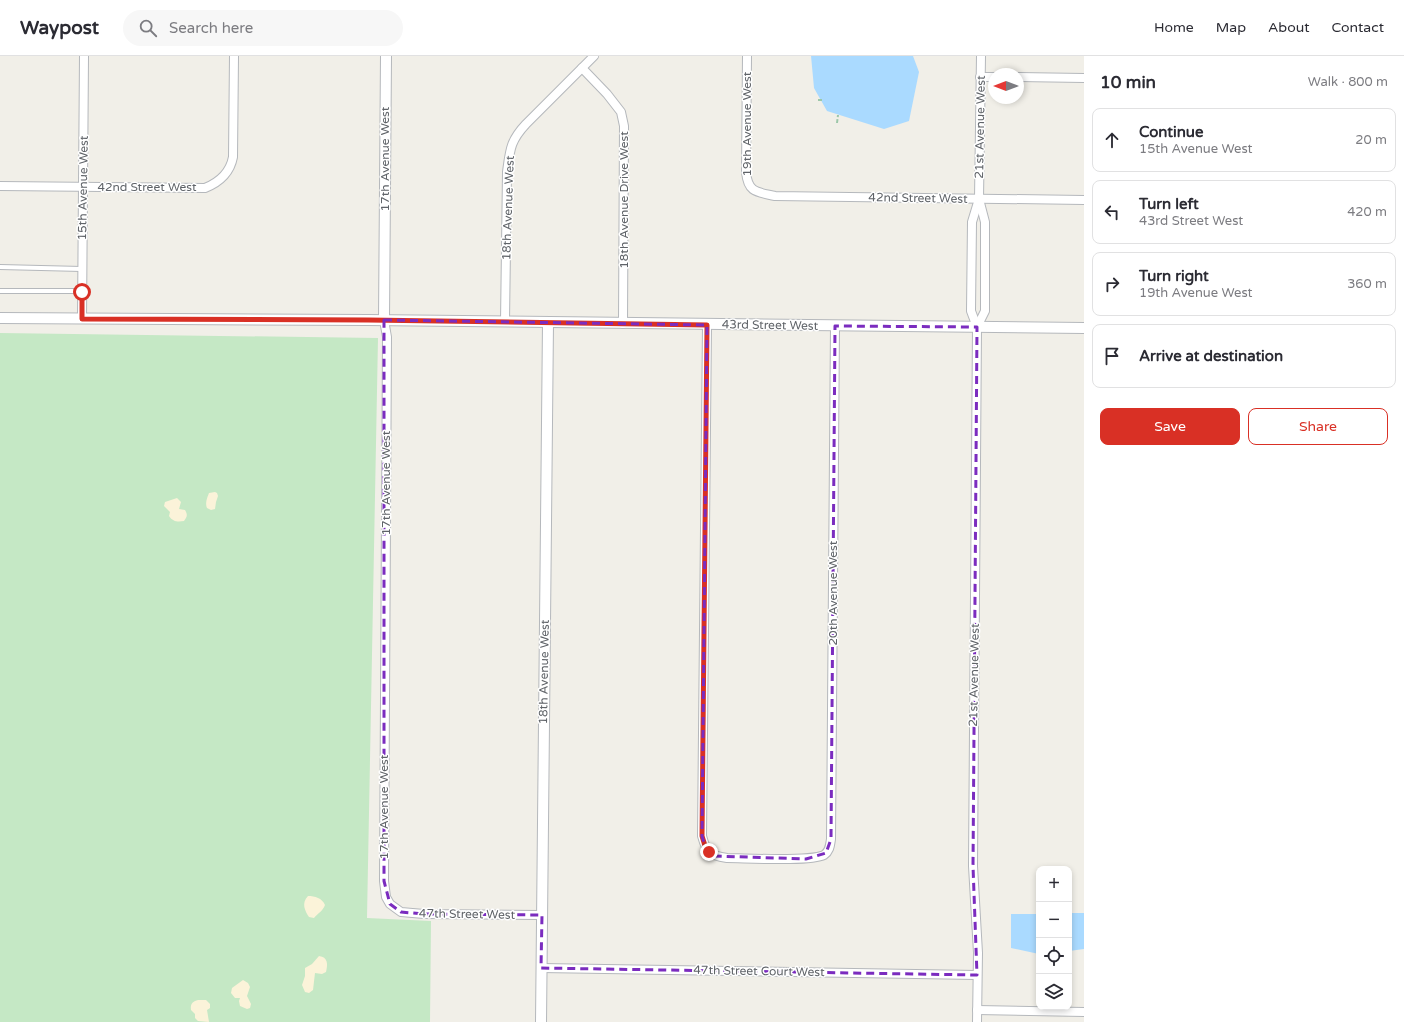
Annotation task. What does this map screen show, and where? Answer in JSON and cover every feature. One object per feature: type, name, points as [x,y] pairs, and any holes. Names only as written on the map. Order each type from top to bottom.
[{"type":"street","name":"15th Avenue West","points":[[82,319],[84,56]]},
{"type":"street","name":"42nd Street West","points":[[0,186],[205,188],[214,184],[221,180],[227,173],[232,160],[234,56]]},
{"type":"street","name":"17th Avenue West","points":[[386,56],[384,320],[387,345],[384,880],[386,897],[394,908]]},
{"type":"street","name":"18th Avenue West","points":[[505,322],[507,172],[510,148],[517,134],[526,124],[594,56]]},
{"type":"street","name":"19th Avenue West","points":[[747,56],[746,172],[747,183],[753,190]]},
{"type":"street","name":"21st Avenue West","points":[[977,1022],[978,975],[973,866],[978,327],[985,311],[985,222],[979,199],[981,56]]},
{"type":"street","name":"18th Avenue Drive West","points":[[582,68],[607,94],[616,106],[620,112],[624,126],[624,324]]},
{"type":"street","points":[[980,77],[988,77]]},
{"type":"street","points":[[1024,77],[1084,78]]},
{"type":"street","name":"42nd Street West","points":[[753,190],[775,196],[1084,200]]},
{"type":"street","name":"21st Avenue West","points":[[978,327],[971,311],[972,222],[979,199]]},
{"type":"street","name":"43rd Street West","points":[[0,318],[384,320],[707,325],[1084,328]]},
{"type":"street","name":"18th Avenue West","points":[[541,1022],[548,323]]},
{"type":"street","name":"20th Avenue West","points":[[707,325],[702,836],[706,849],[714,856],[727,858],[806,859],[822,856],[829,850],[831,839],[835,326]]},
{"type":"street","name":"47th Street West","points":[[394,908],[401,912],[424,914],[542,915]]},
{"type":"street","name":"47th Street Court West","points":[[541,968],[978,975]]},
{"type":"street","points":[[977,1010],[1084,1012]]},
{"type":"lane","points":[[0,267],[82,268]]},
{"type":"lane","points":[[0,291],[82,292]]},
{"type":"path","points":[[818,100],[823,100]]},
{"type":"path","points":[[837,123],[838,115]]},
{"type":"highlighted area","points":[[384,320],[707,325],[702,836],[706,849],[714,856],[806,859],[826,853],[831,839],[835,326],[977,327],[973,866],[977,975],[541,968],[542,915],[424,914],[401,912],[390,904],[384,881]]},
{"type":"green space","points":[[0,333],[378,338],[367,918],[431,921],[430,1022],[0,1022]]},
{"type":"sand","points":[[215,492],[218,496],[215,509],[211,510],[207,508],[206,500],[209,493]]},
{"type":"sand","points":[[177,498],[181,502],[179,509],[185,510],[187,513],[184,521],[172,519],[169,516],[170,512],[164,506],[165,502]]},
{"type":"sand","points":[[308,896],[318,898],[325,905],[314,918],[309,917],[305,910],[304,904]]},
{"type":"sand","points":[[319,956],[327,961],[326,972],[322,974],[315,973],[313,990],[309,993],[305,992],[302,985],[305,976],[305,968],[312,964]]},
{"type":"sand","points":[[243,980],[248,983],[250,987],[247,996],[251,1004],[250,1008],[247,1009],[240,1006],[240,998],[235,998],[231,993],[232,988]]},
{"type":"sand","points":[[198,1000],[206,1000],[210,1004],[210,1008],[207,1010],[209,1022],[198,1021],[195,1018],[195,1014],[191,1010],[192,1003]]},
{"type":"water","points":[[811,56],[913,56],[919,72],[909,121],[884,129],[827,111],[814,88]]},
{"type":"water","points":[[1072,913],[1084,913],[1084,949],[1072,951]]},
{"type":"water","points":[[1011,914],[1036,914],[1036,953],[1011,948]]},
{"type":"route","points":[[82,292],[82,319],[368,320],[707,325],[702,836],[706,849],[709,852]]}]
